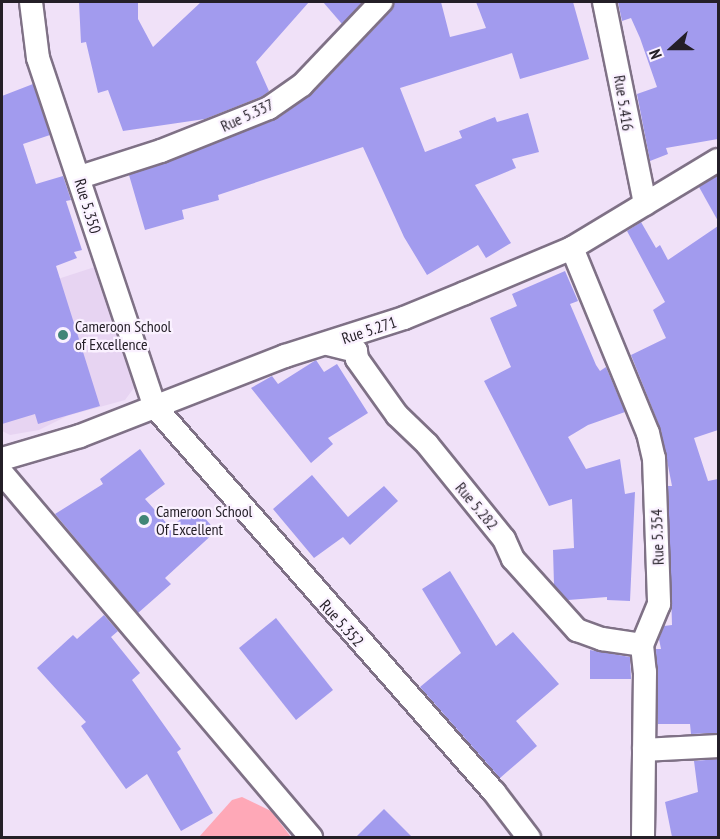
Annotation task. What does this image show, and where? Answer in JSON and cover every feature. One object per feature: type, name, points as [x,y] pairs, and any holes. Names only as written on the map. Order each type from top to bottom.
[{"type":"street","name":"Rue 5.350","points":[[31,2],[38,58],[80,177],[155,407]]},
{"type":"street","name":"Rue 5.337","points":[[80,177],[161,151],[268,108],[302,85],[381,2]]},
{"type":"street","name":"Rue 5.416","points":[[604,2],[645,204]]},
{"type":"street","name":"Rue 5.271","points":[[2,459],[80,436],[285,356],[404,318],[572,248],[718,160]]},
{"type":"street","name":"Rue 5.354","points":[[572,248],[648,433],[654,458],[659,604],[642,645],[643,837]]},
{"type":"street","name":"Rue 5.282","points":[[328,344],[356,351],[357,359],[397,415],[427,444],[504,539],[513,559],[577,630],[602,639],[642,645]]},
{"type":"street","name":"Rue 5.352","points":[[155,407],[494,792],[529,837]]},
{"type":"street","points":[[2,473],[311,837]]},
{"type":"street","points":[[644,750],[718,746]]},
{"type":"shaded area","name":"Cameroon School of Excellence","points":[[8,223],[27,289],[104,264],[139,381],[125,400],[67,416],[39,430],[10,435],[2,431],[2,225]]},
{"type":"shaded area","points":[[242,797],[271,811],[291,837],[199,837],[232,800]]},
{"type":"building","points":[[79,2],[138,2],[138,19],[153,47],[201,2],[309,2],[256,62],[269,91],[263,96],[205,119],[123,131],[108,90],[98,93],[86,42],[81,43]]},
{"type":"building","points":[[323,2],[363,2],[342,24]]},
{"type":"building","points":[[394,2],[441,2],[450,37],[486,28],[476,2],[573,2],[589,59],[520,79],[512,53],[400,88],[425,152],[462,138],[459,131],[495,117],[497,122],[528,113],[539,152],[512,159],[516,168],[475,185],[511,243],[486,258],[478,245],[427,275],[404,237],[363,147],[218,195],[219,200],[182,210],[184,219],[145,230],[129,175],[277,119],[312,94],[391,11]]},
{"type":"building","points":[[618,2],[718,2],[718,139],[666,148],[668,154],[650,161],[637,94],[657,87],[631,18],[622,21]]},
{"type":"building","points":[[33,84],[50,135],[23,144],[36,184],[63,176],[71,200],[66,201],[82,250],[74,252],[77,258],[56,266],[100,406],[38,424],[35,414],[2,424],[2,96]]},
{"type":"building","points":[[718,175],[718,221],[699,187]]},
{"type":"building","points":[[641,222],[656,248],[660,245],[668,260],[718,226],[718,430],[694,438],[708,481],[718,479],[718,733],[691,734],[690,724],[658,724],[656,649],[661,649],[659,639],[664,626],[672,625],[668,486],[672,486],[661,430],[631,355],[666,338],[653,310],[665,302],[627,231]]},
{"type":"building","points":[[565,271],[578,301],[570,304],[596,365],[600,371],[606,367],[625,412],[588,425],[568,437],[586,469],[620,459],[625,494],[635,492],[630,601],[607,600],[607,597],[568,600],[554,585],[553,550],[574,548],[572,499],[549,506],[484,381],[511,367],[490,318],[517,306],[512,294]]},
{"type":"building","points":[[316,360],[324,372],[337,364],[368,413],[328,438],[333,444],[311,463],[251,388],[272,376],[278,384]]},
{"type":"building","points":[[140,449],[165,484],[145,499],[170,527],[196,508],[216,531],[165,578],[171,584],[138,613],[55,514],[103,484],[100,479]]},
{"type":"building","points":[[312,475],[348,517],[384,486],[398,501],[350,545],[343,537],[314,558],[273,509]]},
{"type":"building","points":[[450,571],[496,646],[513,632],[559,684],[516,721],[537,746],[500,778],[420,687],[461,653],[422,589]]},
{"type":"building","points":[[104,615],[118,631],[111,637],[140,673],[132,680],[181,749],[177,752],[213,813],[181,831],[147,774],[126,789],[81,726],[86,722],[37,668],[73,635],[77,639]]},
{"type":"building","points":[[276,618],[333,690],[296,720],[239,648]]},
{"type":"building","points":[[590,650],[630,657],[631,679],[590,679]]},
{"type":"building","points":[[718,759],[718,837],[672,837],[665,802],[698,792],[694,761]]},
{"type":"building","points":[[384,809],[412,837],[356,837]]},
{"type":"place","name":"Cameroon School of Excellence","points":[[63,335]]},
{"type":"place","name":"Cameroon School Of Excellent","points":[[144,520]]}]
